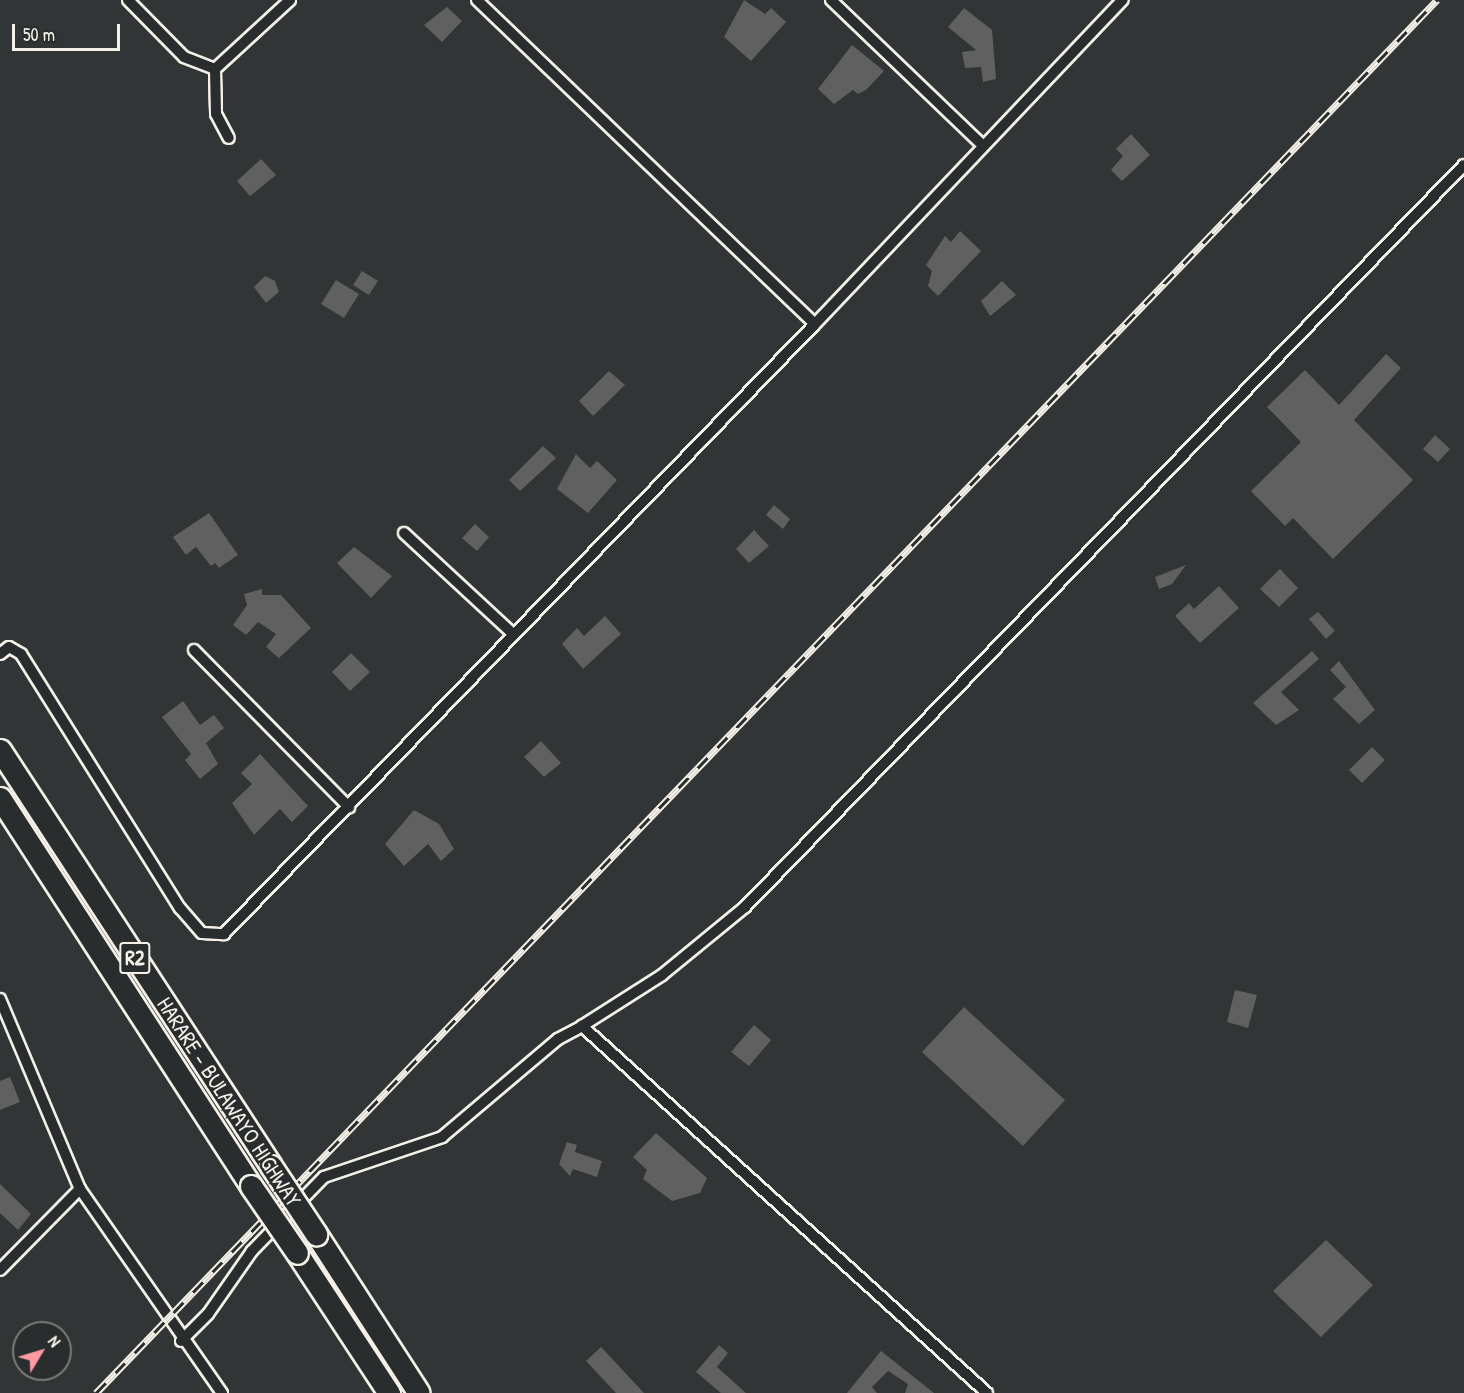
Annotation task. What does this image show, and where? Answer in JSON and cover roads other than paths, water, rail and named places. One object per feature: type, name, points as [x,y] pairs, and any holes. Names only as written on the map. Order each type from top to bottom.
[{"type":"highway","name":"HARARE - BULAWAYO HIGHWAY","points":[[0,750],[419,1393]]},
{"type":"highway","name":"HARARE - BULAWAYO HIGHWAY","points":[[0,798],[251,1186],[389,1393]]},
{"type":"street","points":[[128,0],[184,57],[215,69]]},
{"type":"street","points":[[229,138],[216,114],[215,69],[290,0]]},
{"type":"street","points":[[477,0],[815,324]]},
{"type":"street","points":[[831,0],[983,146]]},
{"type":"street","points":[[0,654],[9,647],[21,654],[180,908],[208,936],[231,930],[1124,0]]},
{"type":"street","points":[[181,1341],[208,1314],[259,1243],[324,1177],[442,1137],[558,1039],[662,975],[745,906],[1462,171]]},
{"type":"street","points":[[404,533],[513,634]]},
{"type":"street","points":[[194,650],[349,807]]},
{"type":"street","points":[[0,999],[80,1189],[181,1341],[222,1393]]},
{"type":"street","points":[[582,1026],[987,1393]]},
{"type":"street","points":[[0,1270],[80,1189]]},
{"type":"railway","points":[[96,1393],[1437,0]]}]
